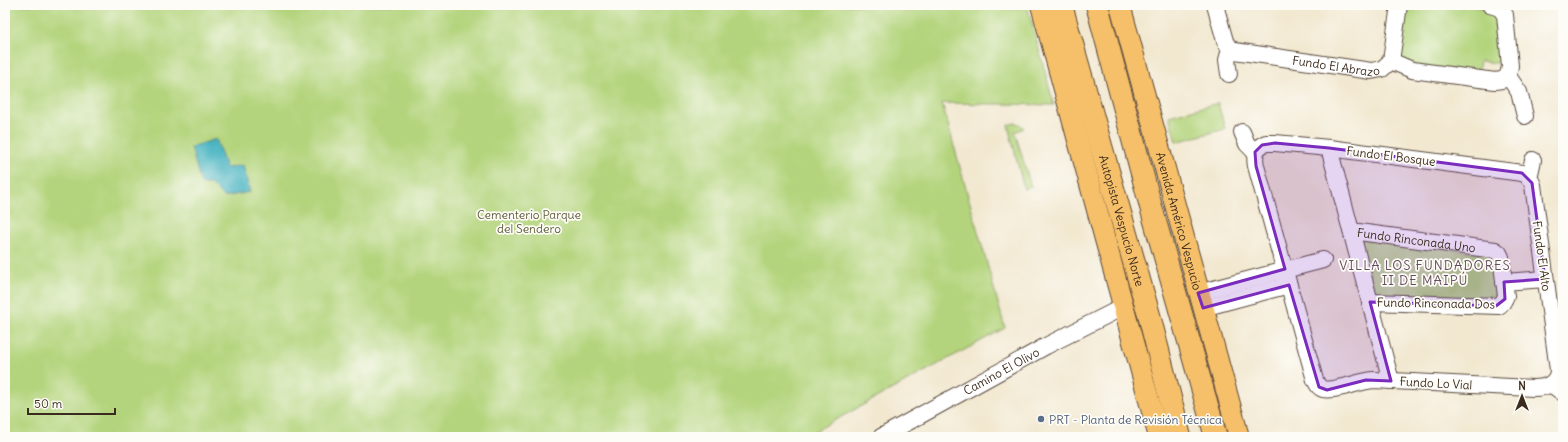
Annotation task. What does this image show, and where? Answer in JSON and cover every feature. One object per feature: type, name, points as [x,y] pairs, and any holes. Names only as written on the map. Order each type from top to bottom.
[{"type":"highway","name":"Autopista Vespucio Norte","points":[[1060,5],[1147,307],[1180,437]]},
{"type":"highway","points":[[1097,5],[1153,214],[1216,437]]},
{"type":"main road","points":[[1041,5],[1159,437]]},
{"type":"main road","name":"Avenida Américo Vespucio","points":[[1120,5],[1200,301],[1239,437]]},
{"type":"street","points":[[1215,5],[1225,41],[1230,48],[1227,60],[1229,74]]},
{"type":"street","points":[[1391,60],[1399,5]]},
{"type":"street","points":[[1499,7],[1505,17],[1510,66],[1508,76],[1519,92],[1525,116]]},
{"type":"street","name":"Fundo El Abrazo","points":[[1230,48],[1239,52],[1371,71],[1382,69],[1391,60],[1412,70],[1499,81],[1508,76]]},
{"type":"street","points":[[1242,132],[1247,144],[1255,152],[1256,166],[1287,277]]},
{"type":"street","name":"Fundo El Bosque","points":[[1255,152],[1262,145],[1271,143],[1329,148],[1522,174],[1529,178]]},
{"type":"street","points":[[1329,148],[1391,381]]},
{"type":"street","name":"Fundo El Alto","points":[[1533,160],[1529,178],[1533,185],[1558,372],[1556,379],[1557,389]]},
{"type":"street","name":"Fundo Rinconada Uno","points":[[1351,231],[1495,250],[1501,257],[1504,282]]},
{"type":"street","points":[[1200,301],[1249,296],[1323,260]]},
{"type":"street","points":[[1200,301],[1244,280],[1287,277]]},
{"type":"street","name":"Fundo Lo Vial","points":[[1287,277],[1315,380],[1321,389],[1332,389],[1366,380],[1557,389]]},
{"type":"street","points":[[1504,282],[1545,279]]},
{"type":"street","points":[[1244,280],[1249,296]]},
{"type":"street","name":"Fundo Rinconada Dos","points":[[1370,302],[1496,306],[1501,304],[1505,299],[1504,282]]},
{"type":"street","name":"Camino El Olivo","points":[[881,437],[1046,346],[1123,307]]},
{"type":"highlighted area","points":[[1275,143],[1329,148],[1522,173],[1532,183],[1545,279],[1504,282],[1505,299],[1496,306],[1370,302],[1391,381],[1366,380],[1327,390],[1319,387],[1289,285],[1203,308],[1198,293],[1285,269],[1256,166],[1255,152],[1262,145]]},
{"type":"green space","name":"Cementerio Parque del Sendero","points":[[5,5],[1027,5],[1054,105],[942,103],[1005,328],[804,437],[5,437]]},
{"type":"green space","points":[[1406,5],[1464,5],[1497,10],[1502,64],[1480,61],[1478,73],[1411,65],[1399,56]]},
{"type":"green space","points":[[1218,103],[1225,129],[1176,142],[1169,116]]},
{"type":"green space","points":[[1015,123],[1020,124],[1024,128],[1015,132],[1031,187],[1024,189],[1008,125]]},
{"type":"green space","points":[[1358,238],[1493,254],[1502,291],[1495,301],[1375,294]]},
{"type":"water","points":[[216,139],[226,168],[243,165],[250,192],[224,197],[211,184],[201,184],[191,147]]},
{"type":"place","name":"PRT - Planta de Revisión Técnica","points":[[1041,419]]},
{"type":"district","name":"VILLA LOS FUNDADORES II DE MAIPÚ","points":[[1425,272]]}]
